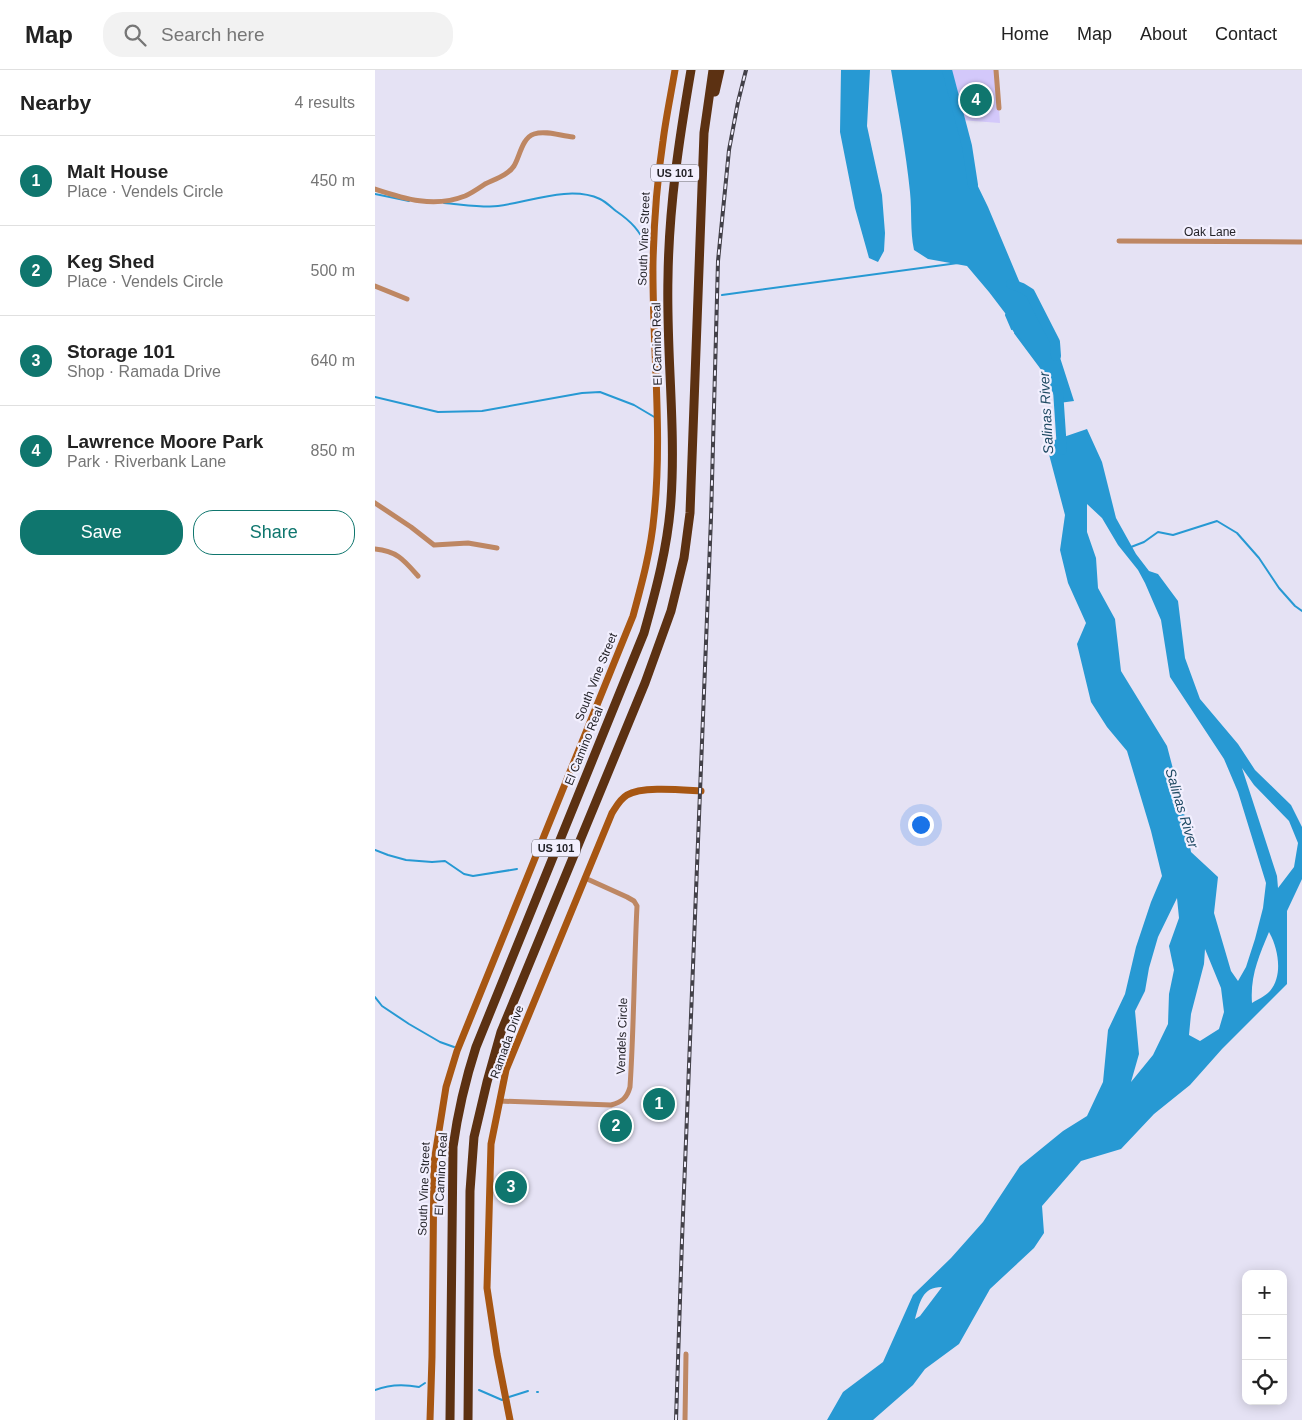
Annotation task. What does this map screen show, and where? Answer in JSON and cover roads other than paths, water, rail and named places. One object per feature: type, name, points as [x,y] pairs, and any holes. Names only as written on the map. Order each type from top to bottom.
[{"type":"highway","name":"El Camino Real","points":[[450,1420],[453,1147],[464,1086],[475,1047],[644,633],[661,572],[671,502],[673,465],[668,278],[669,240],[678,142],[691,70]]},
{"type":"highway","name":"US 101","points":[[468,1420],[470,1191],[474,1137],[487,1082],[501,1032],[645,683],[671,611],[684,558],[690,514],[704,133],[713,70]]},
{"type":"highway","points":[[704,133],[720,70]]},
{"type":"street","name":"South Vine Street","points":[[430,1420],[434,1162],[446,1087],[457,1051],[633,616],[647,566],[654,516],[656,479],[653,265],[655,214],[663,140],[675,70]]},
{"type":"street","points":[[996,70],[999,108]]},
{"type":"street","points":[[375,189],[420,202],[447,201],[468,194],[504,175],[513,167],[525,142],[534,134],[542,133],[573,137]]},
{"type":"street","name":"Oak Lane","points":[[1119,241],[1302,242]]},
{"type":"street","points":[[375,286],[407,299]]},
{"type":"street","points":[[375,504],[435,545],[468,543],[497,548]]},
{"type":"street","points":[[375,549],[386,550],[398,555],[418,576]]},
{"type":"street","name":"Ramada Drive","points":[[510,1420],[487,1288],[491,1144],[506,1070],[612,813],[618,804],[627,795],[642,790],[701,791]]},
{"type":"street","name":"Vendels Circle","points":[[499,1101],[611,1104],[620,1102],[628,1094],[633,1037],[633,982],[637,906],[634,901],[627,897],[585,878]]},
{"type":"street","points":[[685,1420],[686,1354]]},
{"type":"water","points":[[841,70],[870,70],[867,126],[882,195],[885,233],[884,251],[878,262],[869,258],[855,208],[840,132]]},
{"type":"water","points":[[891,70],[947,70],[967,146],[971,172],[1022,288],[1030,293],[1055,342],[1074,401],[1059,403],[1044,372],[1013,331],[1005,313],[967,266],[928,259],[914,250],[911,199],[902,131]]},
{"type":"water","points":[[1087,429],[1102,462],[1116,518],[1136,554],[1149,571],[1158,574],[1178,601],[1185,658],[1200,699],[1238,744],[1255,770],[1291,805],[1302,827],[1302,879],[1287,911],[1287,984],[1222,1049],[1190,1085],[1154,1114],[1121,1149],[1081,1161],[1042,1206],[1044,1233],[1034,1248],[990,1289],[959,1344],[925,1369],[913,1385],[873,1420],[827,1420],[843,1392],[883,1362],[913,1295],[951,1258],[983,1222],[1020,1166],[1063,1131],[1087,1116],[1103,1082],[1108,1030],[1125,994],[1136,947],[1162,876],[1151,831],[1127,751],[1107,727],[1091,702],[1077,644],[1086,623],[1068,583],[1060,550],[1065,515],[1046,443]],"holes":[[[1087,504],[1102,518],[1118,545],[1138,570],[1145,583],[1161,620],[1170,677],[1224,759],[1238,792],[1266,883],[1263,908],[1255,939],[1246,967],[1238,981],[1231,971],[1214,913],[1218,877],[1191,852],[1183,807],[1167,746],[1121,671],[1115,619],[1098,588],[1096,558],[1087,532]],[[1242,768],[1254,785],[1289,821],[1298,843],[1294,867],[1278,888],[1277,876]],[[1177,898],[1179,918],[1169,946],[1174,970],[1169,994],[1168,1024],[1153,1055],[1131,1082],[1139,1054],[1135,1011],[1145,991],[1158,937]],[[1269,932],[1277,954],[1277,978],[1269,992],[1252,1003],[1252,984]],[[1205,949],[1221,988],[1224,1012],[1219,1029],[1200,1041],[1189,1035],[1191,1014],[1204,964]],[[942,1287],[920,1316],[915,1319],[923,1297],[930,1290]]]},
{"type":"waterway","name":"Salinas River","points":[[947,70],[967,146],[973,185]]},
{"type":"waterway","points":[[375,194],[409,201]]},
{"type":"waterway","points":[[444,203],[492,206],[563,194],[588,195],[602,200],[626,219],[635,227],[648,248]]},
{"type":"waterway","points":[[722,295],[958,263]]},
{"type":"waterway","name":"Salinas River","points":[[1011,284],[1030,293],[1055,342],[1056,356]]},
{"type":"waterway","points":[[1006,315],[1012,329]]},
{"type":"waterway","points":[[1015,333],[1044,372],[1059,403]]},
{"type":"waterway","name":"Salinas River","points":[[1058,390],[1062,450]]},
{"type":"waterway","points":[[375,397],[438,412],[482,411],[582,393],[600,392],[634,405],[656,418]]},
{"type":"waterway","points":[[1131,547],[1144,542],[1158,532],[1173,535],[1217,521],[1237,533],[1259,558],[1279,588],[1302,611]]},
{"type":"waterway","points":[[375,850],[406,860],[445,861],[464,874],[473,876],[517,869]]},
{"type":"waterway","points":[[375,997],[382,1006],[409,1024],[440,1042],[454,1047]]},
{"type":"waterway","points":[[375,1390],[397,1385],[419,1387],[425,1383]]},
{"type":"waterway","points":[[479,1390],[502,1400],[504,1399]]},
{"type":"waterway","points":[[509,1397],[528,1391]]},
{"type":"railway","points":[[676,1420],[711,518],[718,261],[729,150],[746,70]]},
{"type":"place","name":"Lawrence Moore Park","points":[[976,100]]},
{"type":"place","name":"Malt House","points":[[659,1104]]},
{"type":"place","name":"Keg Shed","points":[[616,1126]]},
{"type":"place","name":"Storage 101","points":[[511,1187]]}]
